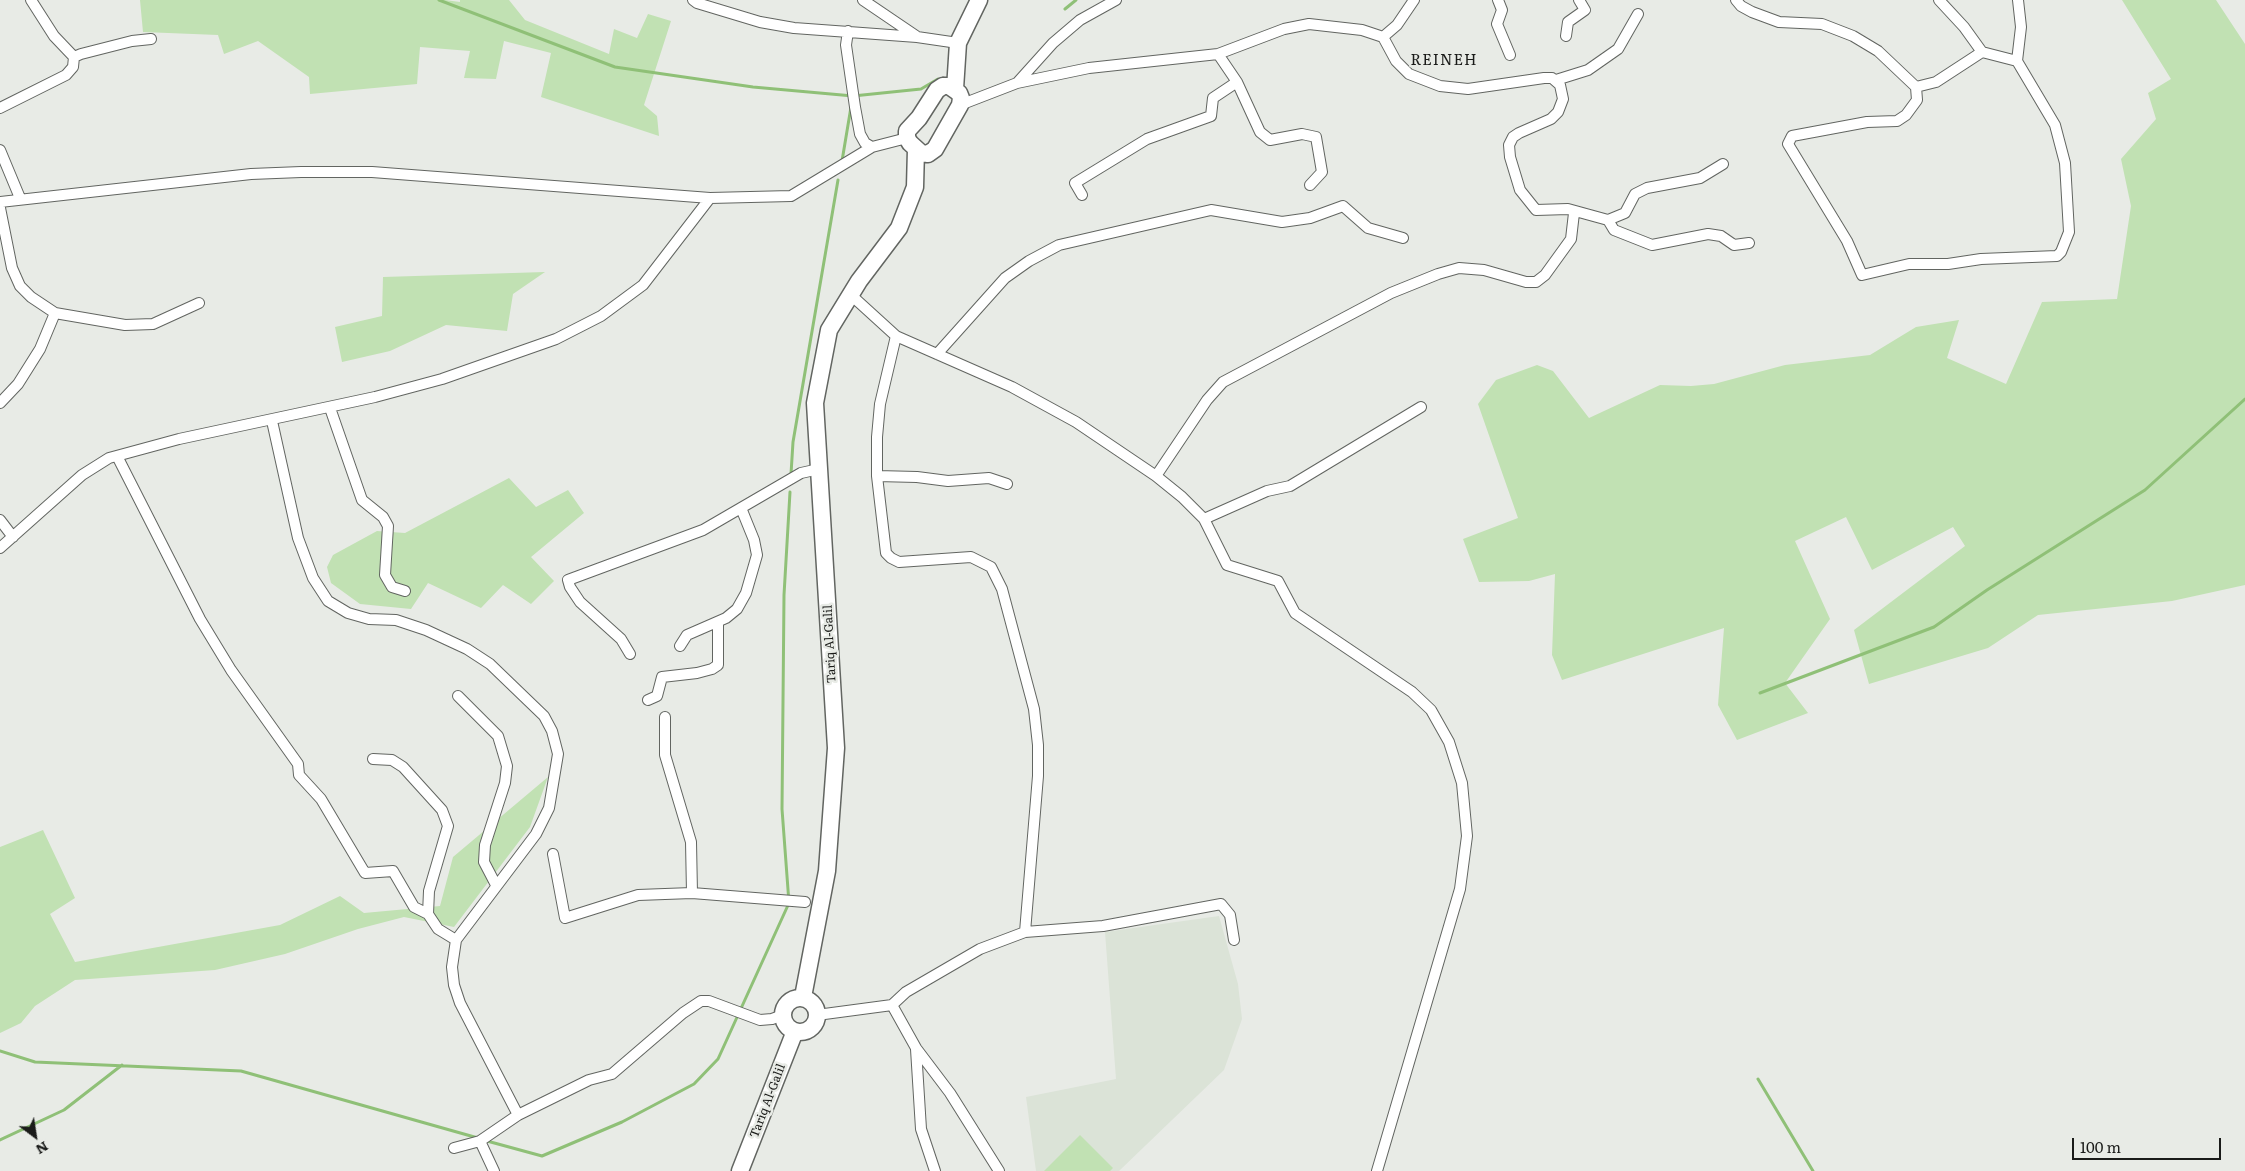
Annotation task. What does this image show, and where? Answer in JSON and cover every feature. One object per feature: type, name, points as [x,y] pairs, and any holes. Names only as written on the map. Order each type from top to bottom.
[{"type":"main road","points":[[951,94],[908,131],[917,147],[941,142],[947,126],[957,49],[979,0]]},
{"type":"main road","name":"Tariq Al-Galil","points":[[803,997],[826,871],[836,748],[815,403],[829,330],[851,295],[867,280],[907,227],[923,186],[917,147]]},
{"type":"main road","points":[[803,997],[814,1004],[818,1015],[811,1028],[804,1032],[795,1031],[785,1023],[783,1015],[785,1006],[790,1000],[803,997]]},
{"type":"main road","name":"Tariq Al-Galil","points":[[740,1171],[795,1031]]},
{"type":"street","points":[[0,108],[66,75],[73,67],[74,58],[54,36],[31,0]]},
{"type":"street","points":[[693,0],[696,3],[760,22],[794,28],[917,37],[957,49]]},
{"type":"street","points":[[863,0],[917,37]]},
{"type":"street","points":[[1017,83],[1053,43],[1080,20],[1116,0]]},
{"type":"street","points":[[1498,0],[1502,10],[1497,24],[1510,55]]},
{"type":"street","points":[[1566,36],[1568,22],[1585,10],[1579,0]]},
{"type":"street","points":[[1736,0],[1741,6],[1752,12],[1778,22],[1822,24],[1853,36],[1878,51],[1916,87],[1917,100],[1906,115],[1897,121],[1867,122],[1792,136],[1788,144],[1847,241],[1862,275],[1909,264],[1948,264],[1982,259],[2057,256],[2066,243],[2069,232],[2065,163],[2055,125],[2017,61],[2021,27],[2018,0]]},
{"type":"street","points":[[1939,0],[1964,27],[1982,52],[2017,61]]},
{"type":"street","points":[[1383,37],[1397,25],[1410,1]]},
{"type":"street","points":[[951,94],[1089,68],[1218,54],[1284,29],[1310,24],[1362,30],[1383,37],[1396,61],[1409,74],[1440,86],[1468,89],[1544,78],[1556,80],[1588,70],[1618,49],[1638,14]]},
{"type":"street","points":[[848,31],[846,45],[855,107],[860,134],[865,143],[872,147],[917,147]]},
{"type":"street","points":[[74,58],[93,49],[152,39]]},
{"type":"street","points":[[1916,87],[1936,82],[1982,52]]},
{"type":"street","points":[[1218,54],[1237,82],[1260,132],[1270,140],[1302,134],[1316,137],[1322,172],[1310,185]]},
{"type":"street","points":[[1556,80],[1562,90],[1563,99],[1558,112],[1551,119],[1513,137],[1509,145],[1510,157],[1520,190],[1536,210],[1568,209],[1574,213],[1608,220],[1625,213],[1635,194],[1647,188],[1700,178],[1722,164]]},
{"type":"street","points":[[1082,195],[1075,183],[1147,139],[1211,116],[1213,98],[1237,82]]},
{"type":"street","points":[[0,202],[20,198],[251,174],[301,172],[372,172],[710,198],[791,196],[872,147]]},
{"type":"street","points":[[0,150],[20,198]]},
{"type":"street","points":[[0,548],[82,475],[116,456],[179,439],[330,408],[442,379],[556,339],[601,316],[648,280],[710,198]]},
{"type":"street","points":[[937,354],[1005,278],[1029,261],[1059,245],[1211,210],[1282,222],[1310,218],[1342,206],[1368,228],[1403,238]]},
{"type":"street","points":[[0,208],[12,268],[20,286],[31,297],[55,313],[125,325],[153,324],[200,302]]},
{"type":"street","points":[[1156,476],[1206,400],[1223,382],[1391,292],[1438,274],[1458,268],[1484,270],[1526,282],[1536,282],[1545,275],[1571,239],[1574,213]]},
{"type":"street","points":[[1608,220],[1614,230],[1652,245],[1708,234],[1721,236],[1734,245],[1749,243]]},
{"type":"street","points":[[851,295],[896,336],[1012,387],[1076,422],[1156,476],[1182,496],[1204,519],[1227,565],[1278,581],[1295,613],[1412,692],[1431,710],[1449,742],[1462,783],[1467,836],[1460,889],[1377,1171]]},
{"type":"street","points":[[0,403],[18,384],[40,349],[55,313]]},
{"type":"street","points":[[896,336],[880,404],[876,437],[877,476],[886,552],[891,558],[899,562],[971,557],[990,567],[1002,590],[1034,709],[1038,745],[1025,932]]},
{"type":"street","points":[[1204,519],[1267,491],[1290,486],[1421,407]]},
{"type":"street","points":[[330,408],[362,500],[383,517],[388,526],[385,575],[392,587],[404,591]]},
{"type":"street","points":[[272,421],[298,538],[313,578],[328,600],[348,613],[369,620],[396,620],[426,630],[467,649],[490,664],[544,716],[552,731],[558,754],[549,808],[536,834],[456,940],[452,967],[454,985],[460,1003],[518,1115]]},
{"type":"street","points":[[116,456],[200,619],[231,670],[298,764],[299,775],[321,799],[365,873],[393,871],[414,907],[428,914]]},
{"type":"street","points":[[630,654],[621,639],[580,602],[570,587],[568,580],[703,530],[801,473],[819,468]]},
{"type":"street","points":[[877,476],[917,477],[948,481],[989,478],[1007,484]]},
{"type":"street","points":[[680,646],[687,635],[702,627],[718,622],[737,609],[755,568],[757,555],[754,540],[740,508]]},
{"type":"street","points":[[0,520],[13,537]]},
{"type":"street","points":[[648,700],[657,696],[662,677],[696,674],[718,665],[718,622]]},
{"type":"street","points":[[458,696],[498,736],[506,758],[507,766],[504,783],[485,845],[484,862],[496,885]]},
{"type":"street","points":[[664,716],[665,755],[691,842],[692,893]]},
{"type":"street","points":[[373,759],[392,760],[404,767],[442,810],[448,826],[429,892],[428,914],[432,923],[438,929],[456,940]]},
{"type":"street","points":[[553,854],[565,918],[638,895],[692,893],[805,902]]},
{"type":"street","points":[[818,1015],[892,1005],[906,992],[980,949],[1025,932],[1103,926],[1221,904],[1230,915],[1234,940]]},
{"type":"street","points":[[454,1148],[480,1141],[518,1115],[589,1080],[612,1074],[683,1013],[701,1001],[709,1001],[760,1020],[772,1020],[783,1015]]},
{"type":"street","points":[[892,1005],[916,1048],[950,1093],[1000,1171]]},
{"type":"street","points":[[916,1048],[921,1129],[935,1171]]},
{"type":"street","points":[[480,1141],[494,1171]]},
{"type":"shaded area","points":[[1219,916],[1238,984],[1242,1019],[1224,1070],[1119,1171],[1036,1171],[1026,1097],[1116,1079],[1105,932]]},
{"type":"green space","points":[[140,0],[445,0],[460,2],[460,0],[509,0],[525,20],[609,54],[614,29],[637,38],[648,14],[671,21],[644,105],[657,116],[659,136],[541,97],[551,53],[504,41],[496,79],[464,78],[470,51],[420,47],[417,84],[310,94],[309,77],[258,41],[224,54],[218,35],[143,32]]},
{"type":"green space","points":[[2122,0],[2216,0],[2245,44],[2245,585],[2172,601],[2038,615],[1988,648],[1869,684],[1854,630],[1965,546],[1953,527],[1872,570],[1846,517],[1795,541],[1830,619],[1785,683],[1808,713],[1737,740],[1718,705],[1724,628],[1562,680],[1552,655],[1555,574],[1529,581],[1479,582],[1463,539],[1518,518],[1478,404],[1496,380],[1537,365],[1553,371],[1589,418],[1660,385],[1691,386],[1714,384],[1785,365],[1870,355],[1916,327],[1959,320],[1947,358],[2006,384],[2042,302],[2117,299],[2131,206],[2121,159],[2156,119],[2148,93],[2171,79]]},
{"type":"green space","points":[[545,272],[513,294],[507,331],[446,325],[390,351],[342,362],[335,327],[382,316],[383,277]]},
{"type":"green space","points":[[509,478],[536,507],[568,490],[584,513],[531,557],[554,581],[531,604],[503,585],[481,608],[428,583],[411,609],[360,604],[331,583],[327,567],[333,555],[377,531],[405,533]]},
{"type":"green space","points":[[548,777],[530,827],[454,927],[404,917],[358,929],[285,954],[215,970],[75,980],[35,1006],[21,1023],[0,1033],[0,847],[43,830],[75,898],[50,914],[75,962],[280,925],[340,896],[364,913],[440,906],[453,857]]},
{"type":"green space","points":[[1080,1135],[1113,1168],[1110,1171],[1044,1171]]},
{"type":"waterway","points":[[439,0],[615,67],[753,87],[853,96],[921,89],[938,79]]},
{"type":"waterway","points":[[1065,9],[1076,0]]},
{"type":"waterway","points":[[842,161],[851,107]]},
{"type":"waterway","points":[[791,474],[793,442],[838,180]]},
{"type":"waterway","points":[[1760,693],[1934,627],[1987,590],[2145,490],[2245,399]]},
{"type":"waterway","points":[[487,1141],[542,1156],[622,1122],[694,1084],[718,1059],[789,903],[782,809],[784,595],[790,492]]},
{"type":"waterway","points":[[0,1051],[35,1062],[241,1071],[478,1138]]},
{"type":"waterway","points":[[0,1140],[64,1110],[122,1065]]},
{"type":"waterway","points":[[1758,1079],[1813,1171]]},
{"type":"district","name":"REINEH","points":[[1444,61]]}]
